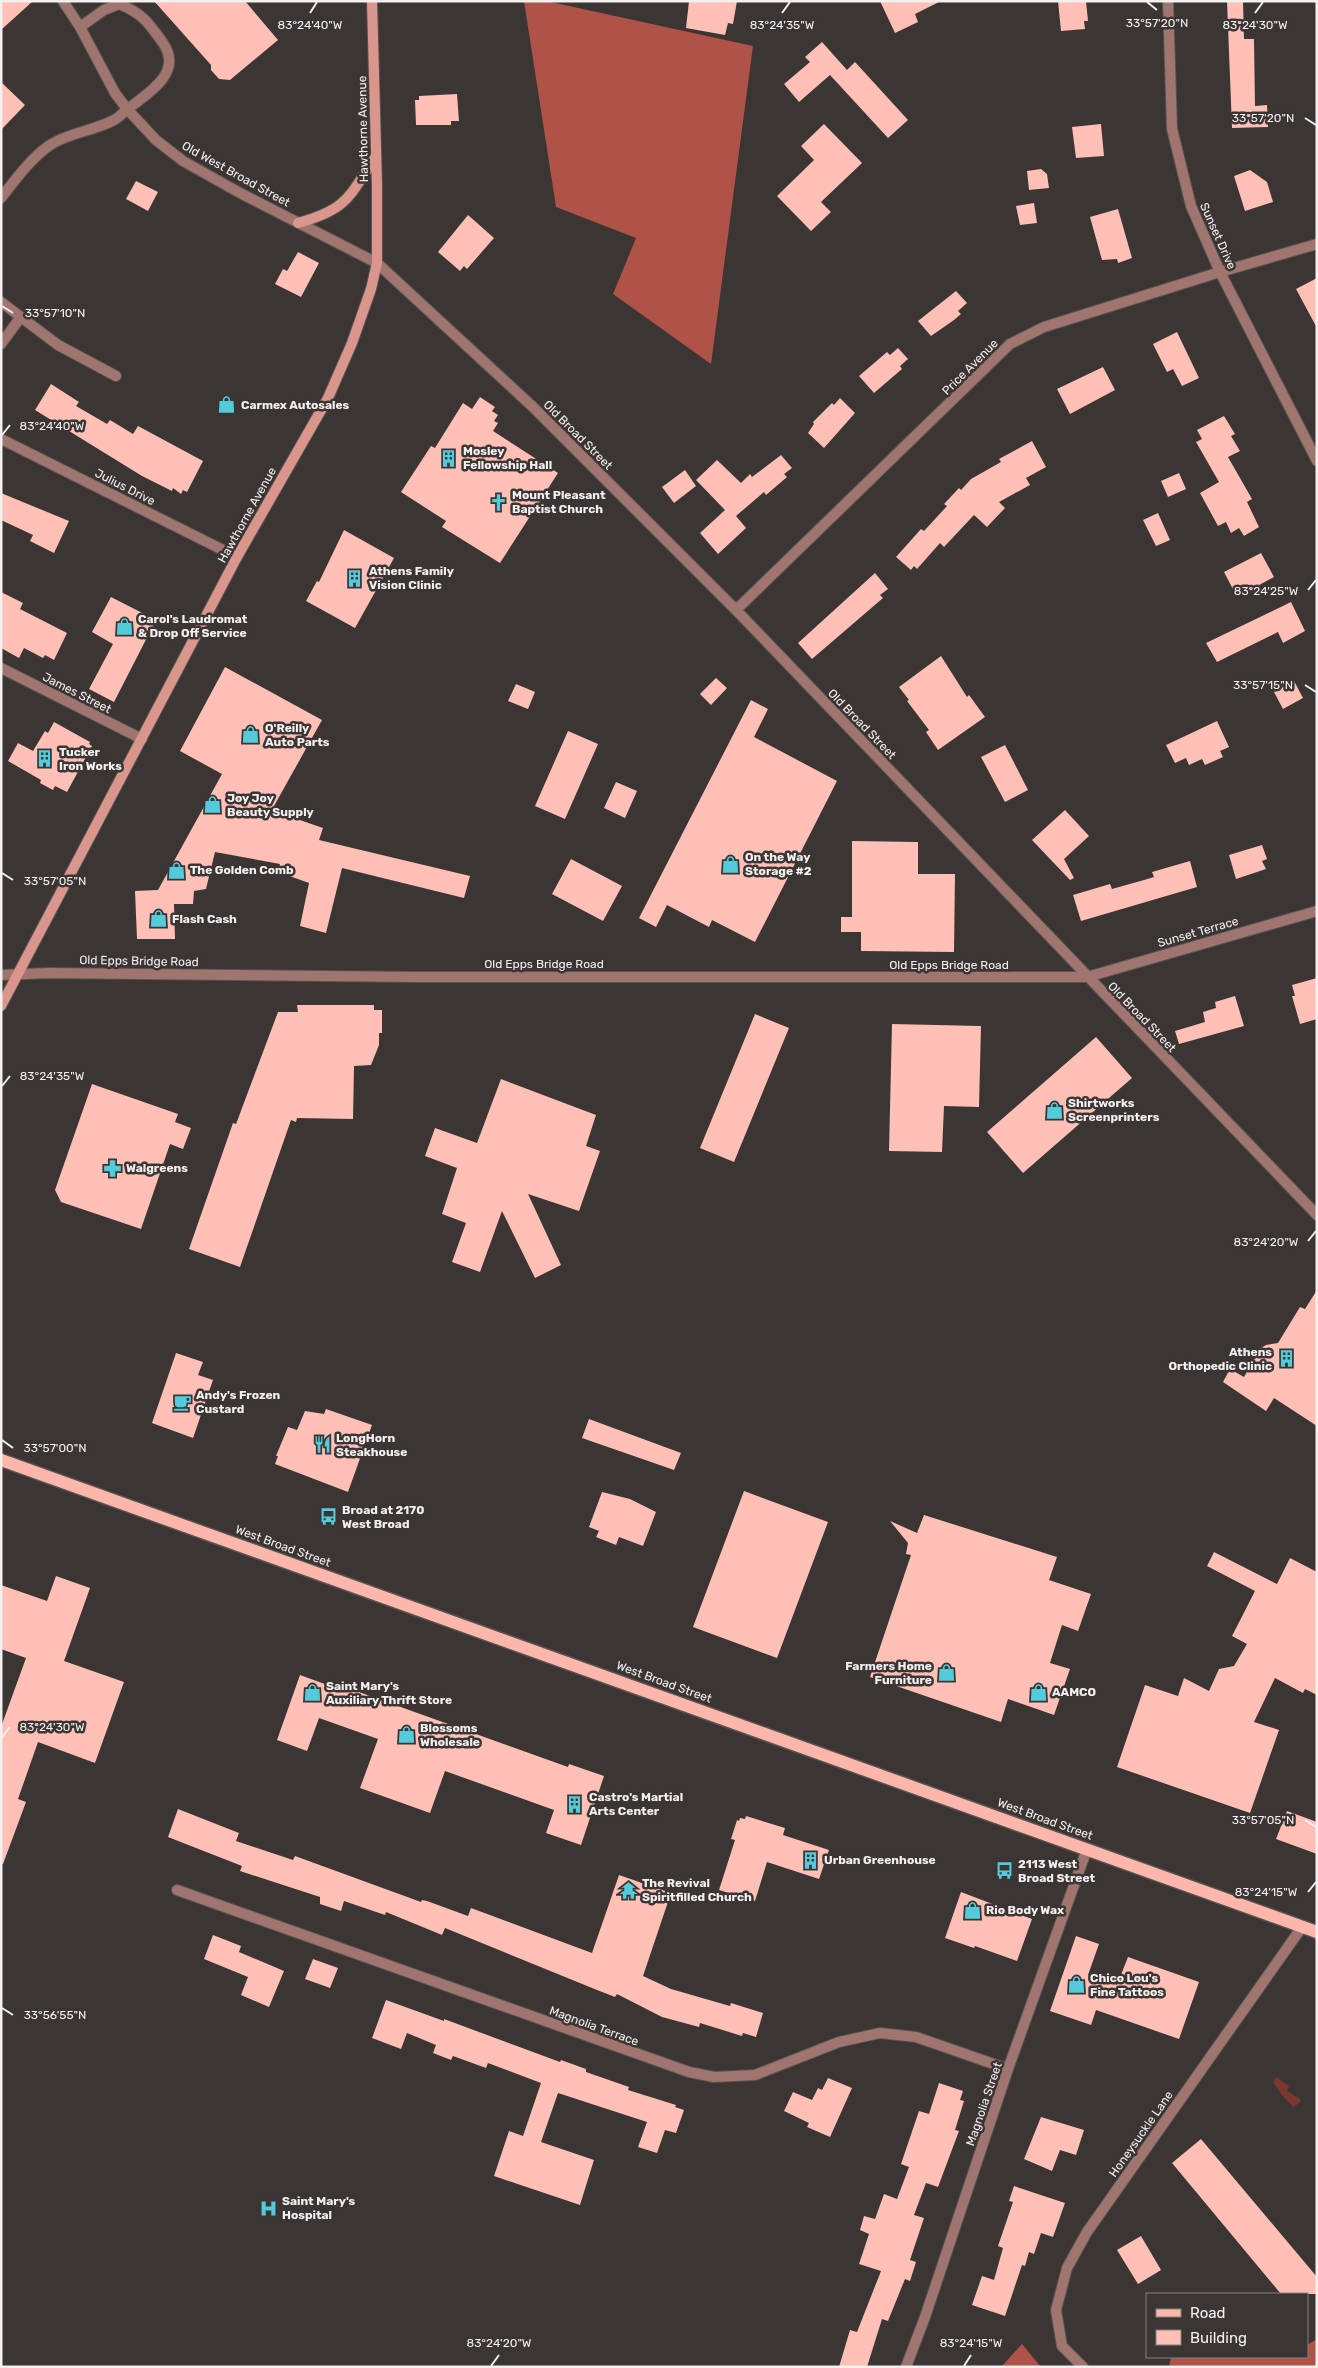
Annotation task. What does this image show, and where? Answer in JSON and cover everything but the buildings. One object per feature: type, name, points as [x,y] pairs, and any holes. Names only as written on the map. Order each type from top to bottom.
[{"type":"main road","name":"Hawthorne Avenue","points":[[1,1006],[237,558],[328,398],[363,314],[377,263],[372,1]]},
{"type":"main road","points":[[298,223],[322,216],[344,203],[376,156]]},
{"type":"main road","name":"West Broad Street","points":[[1,1460],[1317,1932]]},
{"type":"street","name":"Old West Broad Street","points":[[62,1],[80,27],[115,93],[156,140],[183,161],[377,263]]},
{"type":"street","name":"Sunset Drive","points":[[1168,1],[1172,128],[1191,206],[1220,272],[1317,461]]},
{"type":"street","points":[[1,198],[25,169],[48,146],[65,137],[85,133],[116,119],[150,93],[167,75],[171,64],[168,50],[149,22],[136,11],[118,4],[104,10],[80,27]]},
{"type":"street","name":"Price Avenue","points":[[736,610],[1010,344],[1044,327],[1317,244]]},
{"type":"street","name":"Old Broad Street","points":[[377,263],[533,408],[736,610],[1087,978],[1317,1215]]},
{"type":"street","points":[[1,302],[20,318],[72,354],[116,376]]},
{"type":"street","points":[[1,344],[20,318]]},
{"type":"street","name":"Julius Drive","points":[[1,439],[237,558]]},
{"type":"street","name":"James Street","points":[[1,668],[142,739]]},
{"type":"street","name":"Sunset Terrace","points":[[1087,978],[1317,911]]},
{"type":"street","name":"Old Epps Bridge Road","points":[[1,974],[1087,978]]},
{"type":"street","name":"Magnolia Street","points":[[906,2367],[1008,2069],[1087,1849]]},
{"type":"street","name":"Magnolia Terrace","points":[[178,1890],[689,2072],[714,2077],[755,2076],[839,2042],[880,2033],[916,2037],[1008,2069]]},
{"type":"street","name":"Honeysuckle Lane","points":[[1083,2367],[1062,2346],[1056,2310],[1067,2268],[1087,2232],[1302,1926]]},
{"type":"shaded area","points":[[524,1],[546,1],[753,46],[711,364],[613,294],[636,238],[556,207]]},
{"type":"shaded area","points":[[1276,2077],[1289,2086],[1287,2091],[1300,2099],[1300,2102],[1294,2107],[1285,2099],[1273,2082]]},
{"type":"shaded area","points":[[1317,2339],[1317,2367],[1169,2367],[1171,2358],[1308,2358],[1308,2344]]},
{"type":"shaded area","points":[[1022,2344],[1041,2367],[1001,2367]]},
{"type":"place","name":"Carmex Autosales","points":[[227,405]]},
{"type":"place","name":"Mosley Fellowship Hall","points":[[449,458]]},
{"type":"place","name":"Mount Pleasant Baptist Church","points":[[498,502]]},
{"type":"place","name":"Athens Family Vision Clinic","points":[[355,578]]},
{"type":"place","name":"Carol's Laudromat & Drop Off Service","points":[[124,626]]},
{"type":"place","name":"O'Reilly Auto Parts","points":[[251,735]]},
{"type":"place","name":"Tucker Iron Works","points":[[45,759]]},
{"type":"place","name":"Joy Joy Beauty Supply","points":[[213,805]]},
{"type":"place","name":"On the Way Storage #2","points":[[731,864]]},
{"type":"place","name":"The Golden Comb","points":[[176,870]]},
{"type":"place","name":"Flash Cash","points":[[158,919]]},
{"type":"place","name":"Shirtworks Screenprinters","points":[[1054,1110]]},
{"type":"place","name":"Walgreens","points":[[112,1168]]},
{"type":"place","name":"Athens Orthopedic Clinic","points":[[1286,1359]]},
{"type":"place","name":"Andy's Frozen Custard","points":[[182,1402]]},
{"type":"place","name":"LongHorn Steakhouse","points":[[322,1445]]},
{"type":"place","name":"Broad at 2170 West Broad","points":[[328,1517]]},
{"type":"place","name":"Farmers Home Furniture","points":[[946,1673]]},
{"type":"place","name":"AAMCO","points":[[1038,1692]]},
{"type":"place","name":"Saint Mary's Auxiliary Thrift Store","points":[[312,1693]]},
{"type":"place","name":"Blossoms Wholesale","points":[[406,1735]]},
{"type":"place","name":"Castro's Martial Arts Center","points":[[575,1804]]},
{"type":"place","name":"Urban Greenhouse","points":[[810,1860]]},
{"type":"place","name":"2113 West Broad Street","points":[[1004,1871]]},
{"type":"place","name":"The Revival Spiritfilled Church","points":[[628,1890]]},
{"type":"place","name":"Rio Body Wax","points":[[972,1910]]},
{"type":"place","name":"Chico Lou's Fine Tattoos","points":[[1076,1985]]},
{"type":"place","name":"Saint Mary's Hospital","points":[[268,2208]]}]
